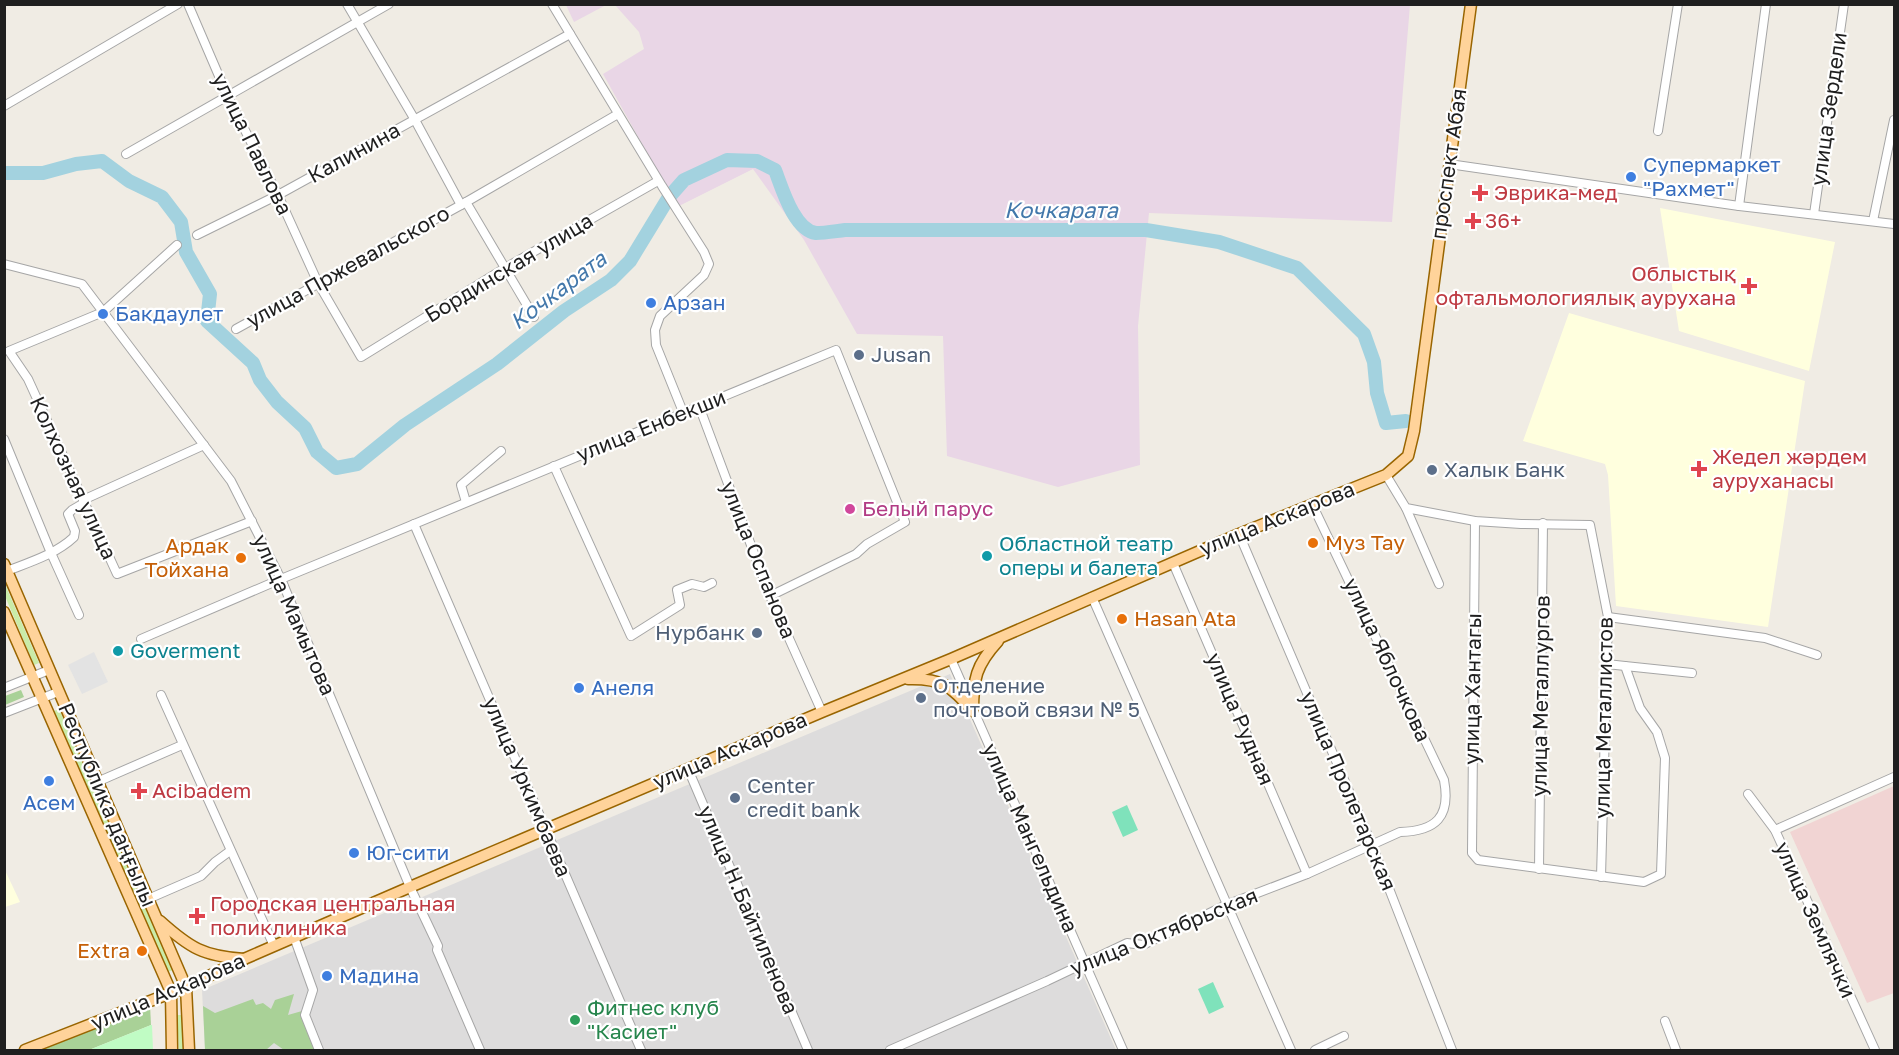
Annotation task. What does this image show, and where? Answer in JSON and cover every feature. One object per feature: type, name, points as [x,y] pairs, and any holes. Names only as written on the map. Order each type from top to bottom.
[{"type":"main road","name":"проспект Абая","points":[[1414,431],[1471,4]]},
{"type":"main road","name":"улица Аскарова","points":[[26,1050],[186,987],[244,959],[410,887],[902,680],[1239,534],[1386,475],[1408,456],[1414,431]]},
{"type":"main road","name":"Республика даңғылы","points":[[6,568],[186,987],[189,1050]]},
{"type":"main road","name":"Республика даңғылы","points":[[4,612],[171,992],[172,1050]]},
{"type":"main road","points":[[974,711],[973,687],[976,674],[988,652],[1003,636]]},
{"type":"main road","points":[[902,680],[933,679],[945,684],[974,711]]},
{"type":"main road","points":[[156,918],[190,946],[205,953],[244,959]]},
{"type":"street","points":[[4,106],[178,4]]},
{"type":"street","name":"улица Павлова","points":[[188,4],[228,97],[279,195],[318,283],[361,357]]},
{"type":"street","points":[[347,4],[534,317]]},
{"type":"street","points":[[126,154],[389,4]]},
{"type":"street","points":[[552,4],[658,182],[704,252],[709,264],[704,275],[660,316],[655,330],[656,345],[683,412]]},
{"type":"street","points":[[1658,131],[1678,4]]},
{"type":"street","points":[[1739,206],[1766,4]]},
{"type":"street","name":"улица Зердели","points":[[1814,214],[1844,4]]},
{"type":"street","name":"Калинина","points":[[197,235],[279,195],[570,34]]},
{"type":"street","name":"улица Пржевальского","points":[[236,329],[464,203],[618,114]]},
{"type":"street","points":[[1873,221],[1894,120]]},
{"type":"street","points":[[1449,164],[1739,206],[1894,224]]},
{"type":"street","name":"Бординская улица","points":[[361,357],[505,268],[658,182]]},
{"type":"street","points":[[6,349],[103,312],[177,245]]},
{"type":"street","name":"улица Мамытова","points":[[4,264],[82,284],[231,481],[281,579],[480,1050]]},
{"type":"street","name":"Колхозная улица","points":[[6,349],[28,379],[117,574],[252,521]]},
{"type":"street","name":"улица Енбекши","points":[[141,639],[836,350],[905,522],[867,543],[856,554],[770,596]]},
{"type":"street","name":"улица Оспанова","points":[[699,406],[770,596],[822,712]]},
{"type":"street","points":[[5,442],[79,615]]},
{"type":"street","points":[[6,568],[51,553],[74,537],[75,531],[69,514],[84,502],[204,445]]},
{"type":"street","points":[[466,502],[461,485],[501,451]]},
{"type":"street","points":[[554,466],[631,636],[680,605],[678,590],[692,584],[704,587],[711,583]]},
{"type":"street","points":[[1386,475],[1406,508],[1439,584]]},
{"type":"street","name":"улица Яблочкова","points":[[1312,504],[1443,780],[1446,794],[1438,819]]},
{"type":"street","points":[[1406,508],[1475,521],[1542,523]]},
{"type":"street","name":"улица Хантагы","points":[[1475,521],[1472,853],[1473,857],[1478,860],[1539,869]]},
{"type":"street","name":"улица Металлистов","points":[[1542,523],[1590,525],[1608,617],[1600,877]]},
{"type":"street","name":"улица Металлургов","points":[[1539,869],[1542,523]]},
{"type":"street","name":"улица Уркимбаева","points":[[414,524],[640,1050]]},
{"type":"street","name":"улица Пролетарская","points":[[1239,534],[1372,845],[1452,1050]]},
{"type":"street","name":"улица Рудная","points":[[1173,563],[1307,874]]},
{"type":"street","points":[[1092,597],[1291,1050]]},
{"type":"street","points":[[1608,617],[1765,638],[1817,655]]},
{"type":"street","name":"улица Мангельдина","points":[[951,659],[1123,1050]]},
{"type":"street","points":[[1607,664],[1692,673]]},
{"type":"street","points":[[1539,869],[1644,882],[1661,874],[1665,758],[1657,732],[1640,708],[1625,666]]},
{"type":"street","points":[[4,688],[49,670]]},
{"type":"street","points":[[4,713],[58,692]]},
{"type":"street","points":[[161,695],[274,946]]},
{"type":"street","points":[[97,782],[182,745]]},
{"type":"street","name":"улица Н.Байтиленова","points":[[688,770],[808,1050]]},
{"type":"street","points":[[1775,830],[1894,777]]},
{"type":"street","name":"улица Землячки","points":[[1748,794],[1775,830],[1875,1050]]},
{"type":"street","name":"улица Октябрьская","points":[[890,1050],[1127,943],[1143,945],[1226,905],[1307,874],[1400,832],[1429,828],[1438,819]]},
{"type":"street","points":[[148,899],[201,876],[230,851]]},
{"type":"street","points":[[294,937],[313,990],[305,1015],[320,1050]]},
{"type":"street","points":[[1665,1021],[1676,1050]]},
{"type":"street","points":[[1315,1050],[1344,1036]]},
{"type":"shaded area","points":[[566,5],[606,5],[574,22]]},
{"type":"shaded area","points":[[615,5],[1410,5],[1392,222],[1149,213],[1138,326],[1140,465],[1058,487],[947,456],[943,336],[857,334],[804,240],[753,169],[679,206],[603,74],[644,49],[639,32]]},
{"type":"shaded area","name":"Облыстық офтальмологиялық аурухана","points":[[1660,208],[1835,242],[1809,371],[1679,331]]},
{"type":"shaded area","name":"Жедел жәрдем ауруханасы","points":[[1569,313],[1805,381],[1768,627],[1616,606],[1608,475],[1605,464],[1523,441]]},
{"type":"shaded area","points":[[94,652],[108,682],[82,694],[68,665]]},
{"type":"shaded area","points":[[950,674],[1116,1050],[205,1050],[202,990]]},
{"type":"shaded area","points":[[1894,786],[1894,993],[1867,1003],[1790,832]]},
{"type":"shaded area","points":[[4,868],[20,902],[5,907],[4,907]]},
{"type":"green space","points":[[4,582],[39,663],[34,665],[5,596]]},
{"type":"green space","points":[[21,690],[24,697],[5,705],[5,696]]},
{"type":"green space","points":[[59,709],[173,970],[168,972],[54,711]]},
{"type":"green space","points":[[1127,805],[1138,830],[1123,837],[1112,812]]},
{"type":"green space","points":[[1213,982],[1224,1007],[1209,1014],[1198,989]]},
{"type":"green space","points":[[294,994],[288,1015],[302,1011],[316,1050],[284,1050],[274,1043],[266,1050],[205,1050],[203,1006],[215,1013],[253,999],[256,1005],[263,1003],[271,1009],[275,1000]]},
{"type":"green space","points":[[150,1004],[151,1025],[89,1050],[38,1050]]},
{"type":"green space","points":[[177,1015],[182,1015],[183,1050],[179,1050]]},
{"type":"green space","points":[[151,1025],[153,1050],[89,1050]]},
{"type":"waterway","name":"Кочкарата","points":[[4,173],[43,173],[76,164],[102,161],[129,181],[162,197],[181,222],[186,252],[210,294],[207,321],[253,363],[260,380],[277,402],[305,428],[317,452],[336,468],[357,464],[405,425],[497,364],[564,311],[611,280],[630,261],[669,197],[684,180],[727,160],[757,161],[775,170],[795,216],[808,230],[816,233],[845,230],[1146,230],[1219,242],[1297,268],[1364,334],[1374,362],[1377,393],[1386,423],[1406,421]]},
{"type":"place","name":"Супермаркет \"Рахмет\"","points":[[1631,177]]},
{"type":"place","name":"Эврика-мед","points":[[1480,193]]},
{"type":"place","name":"36+","points":[[1473,221]]},
{"type":"place","name":"Облыстық офтальмологиялық аурухана","points":[[1749,286]]},
{"type":"place","name":"Арзан","points":[[651,303]]},
{"type":"place","name":"Бакдаулет","points":[[103,314]]},
{"type":"place","name":"Jusan","points":[[859,355]]},
{"type":"place","name":"Жедел жәрдем ауруханасы","points":[[1699,469]]},
{"type":"place","name":"Халык Банк","points":[[1432,470]]},
{"type":"place","name":"Белый парус","points":[[850,509]]},
{"type":"place","name":"Муз Тау","points":[[1313,543]]},
{"type":"place","name":"Областной театр оперы и балета","points":[[987,556]]},
{"type":"place","name":"Ардак Тойхана","points":[[241,558]]},
{"type":"place","name":"Hasan Ata","points":[[1122,619]]},
{"type":"place","name":"Нурбанк","points":[[757,633]]},
{"type":"place","name":"Goverment","points":[[118,651]]},
{"type":"place","name":"Анеля","points":[[579,688]]},
{"type":"place","name":"Отделение почтовой связи № 5","points":[[921,698]]},
{"type":"place","name":"Асем","points":[[49,781]]},
{"type":"place","name":"Acibadem","points":[[139,791]]},
{"type":"place","name":"Center credit bank","points":[[735,798]]},
{"type":"place","name":"Юг-сити","points":[[354,853]]},
{"type":"place","name":"Городская центральная поликлиника","points":[[197,916]]},
{"type":"place","name":"Extra","points":[[142,951]]},
{"type":"place","name":"Мадина","points":[[327,976]]},
{"type":"place","name":"Фитнес клуб \"Касиет\"","points":[[575,1020]]}]
